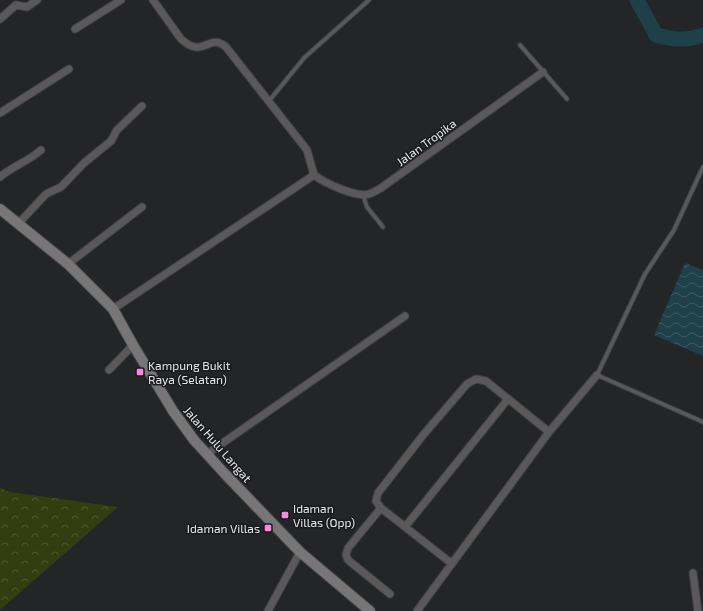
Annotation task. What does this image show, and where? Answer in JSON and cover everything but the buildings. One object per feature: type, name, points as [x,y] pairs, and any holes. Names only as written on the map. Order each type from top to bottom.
[{"type":"main road","name":"Jalan Hulu Langat","points":[[0,210],[68,264],[113,309],[173,411],[207,454],[300,552],[359,608],[370,611]]},
{"type":"street","points":[[0,19],[16,5],[27,7],[37,0]]},
{"type":"street","points":[[75,29],[121,0]]},
{"type":"street","points":[[153,0],[181,39],[193,48],[198,48],[214,42],[223,44],[226,47],[307,150],[314,176],[358,195],[363,195]]},
{"type":"street","points":[[0,114],[69,69]]},
{"type":"street","name":"Jalan Tropika","points":[[363,195],[369,194],[381,188],[543,72]]},
{"type":"street","points":[[18,224],[46,194],[61,187],[84,162],[111,141],[117,130],[142,106]]},
{"type":"street","points":[[0,177],[18,164],[34,157],[41,150]]},
{"type":"street","points":[[113,309],[314,176]]},
{"type":"street","points":[[68,264],[142,208]]},
{"type":"street","points":[[207,454],[405,316]]},
{"type":"street","points":[[109,370],[133,345]]},
{"type":"street","points":[[417,611],[549,432],[597,375]]},
{"type":"street","points":[[451,564],[381,508],[376,501],[378,493],[424,434],[467,384],[476,379],[486,381],[549,432]]},
{"type":"street","points":[[405,527],[508,399]]},
{"type":"street","points":[[381,508],[348,548],[346,555],[348,560],[390,594]]},
{"type":"street","points":[[268,611],[300,552]]},
{"type":"street","points":[[693,573],[698,611]]},
{"type":"lane","points":[[269,101],[304,58],[369,0]]},
{"type":"lane","points":[[520,45],[567,100]]},
{"type":"lane","points":[[703,167],[674,230],[645,274],[597,375],[703,422]]},
{"type":"lane","points":[[363,195],[367,207],[383,227]]},
{"type":"green space","points":[[0,488],[10,492],[118,507],[0,610]]},
{"type":"water","points":[[685,263],[703,270],[703,356],[654,335]]},
{"type":"waterway","points":[[637,0],[656,35],[680,39],[703,35]]},
{"type":"place","name":"Kampung Bukit Raya (Selatan)","points":[[140,372]]},
{"type":"place","name":"Idaman Villas (Opp)","points":[[285,515]]},
{"type":"place","name":"Idaman Villas","points":[[268,528]]}]
